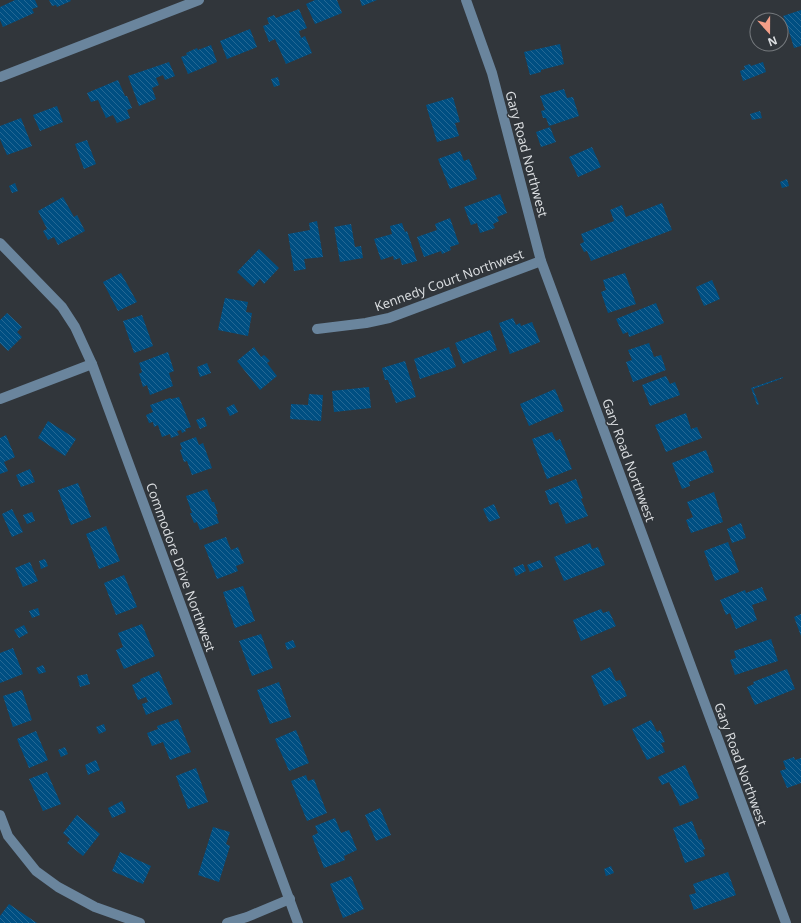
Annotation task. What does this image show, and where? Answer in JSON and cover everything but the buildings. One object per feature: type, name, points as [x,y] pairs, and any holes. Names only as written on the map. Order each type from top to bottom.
[{"type":"street","points":[[0,77],[199,0]]},
{"type":"street","name":"Gary Road Northwest","points":[[466,0],[492,73],[542,261],[786,923]]},
{"type":"street","name":"Commodore Drive Northwest","points":[[0,243],[62,307],[75,327],[92,364],[298,923]]},
{"type":"street","name":"Kennedy Court Northwest","points":[[317,329],[366,323],[389,318],[542,261]]},
{"type":"street","points":[[0,399],[92,364]]},
{"type":"street","points":[[0,815],[8,836],[36,871],[58,887],[95,907],[140,923]]},
{"type":"street","points":[[227,923],[247,917],[290,899]]}]
